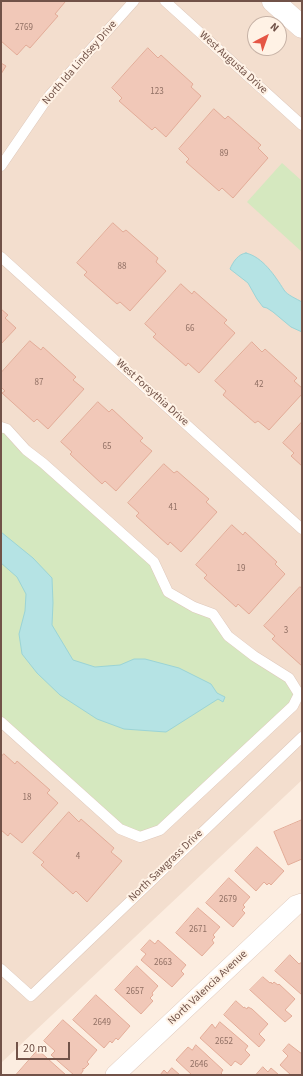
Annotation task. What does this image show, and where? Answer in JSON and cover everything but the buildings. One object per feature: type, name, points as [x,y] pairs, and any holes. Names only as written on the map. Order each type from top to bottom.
[{"type":"street","points":[[273,1],[302,27]]},
{"type":"street","name":"North Valencia Avenue","points":[[115,1075],[296,905],[302,903]]},
{"type":"lane","name":"North Ida Lindsey Drive","points":[[1,166],[49,96],[134,1]]},
{"type":"lane","name":"West Augusta Drive","points":[[165,1],[302,125]]},
{"type":"lane","name":"West Forsythia Drive","points":[[1,257],[302,529]]},
{"type":"lane","points":[[1,426],[7,430],[26,450],[43,463],[154,562],[168,592],[194,607],[213,614],[228,636],[254,656],[289,678],[299,694],[293,706],[160,830],[140,837],[120,829],[1,722]]},
{"type":"lane","name":"North Sawgrass Drive","points":[[1,970],[30,996],[302,737]]},
{"type":"shaded area","points":[[1,1],[302,1],[302,780],[1,1063]]},
{"type":"green space","points":[[282,163],[302,181],[302,252],[247,202]]},
{"type":"green space","points":[[1,427],[154,562],[168,592],[213,614],[228,636],[289,678],[299,694],[160,830],[140,837],[120,829],[1,720]]},
{"type":"water","points":[[246,253],[258,258],[273,273],[285,292],[302,302],[302,332],[291,327],[273,312],[263,307],[248,283],[230,269],[238,257]]},
{"type":"water","points":[[1,532],[33,558],[52,578],[52,625],[73,660],[95,667],[120,665],[134,659],[145,659],[179,668],[211,684],[217,693],[225,697],[223,702],[218,699],[166,732],[124,729],[97,719],[60,695],[37,673],[22,654],[19,634],[25,611],[26,594],[17,577],[1,563]]}]
